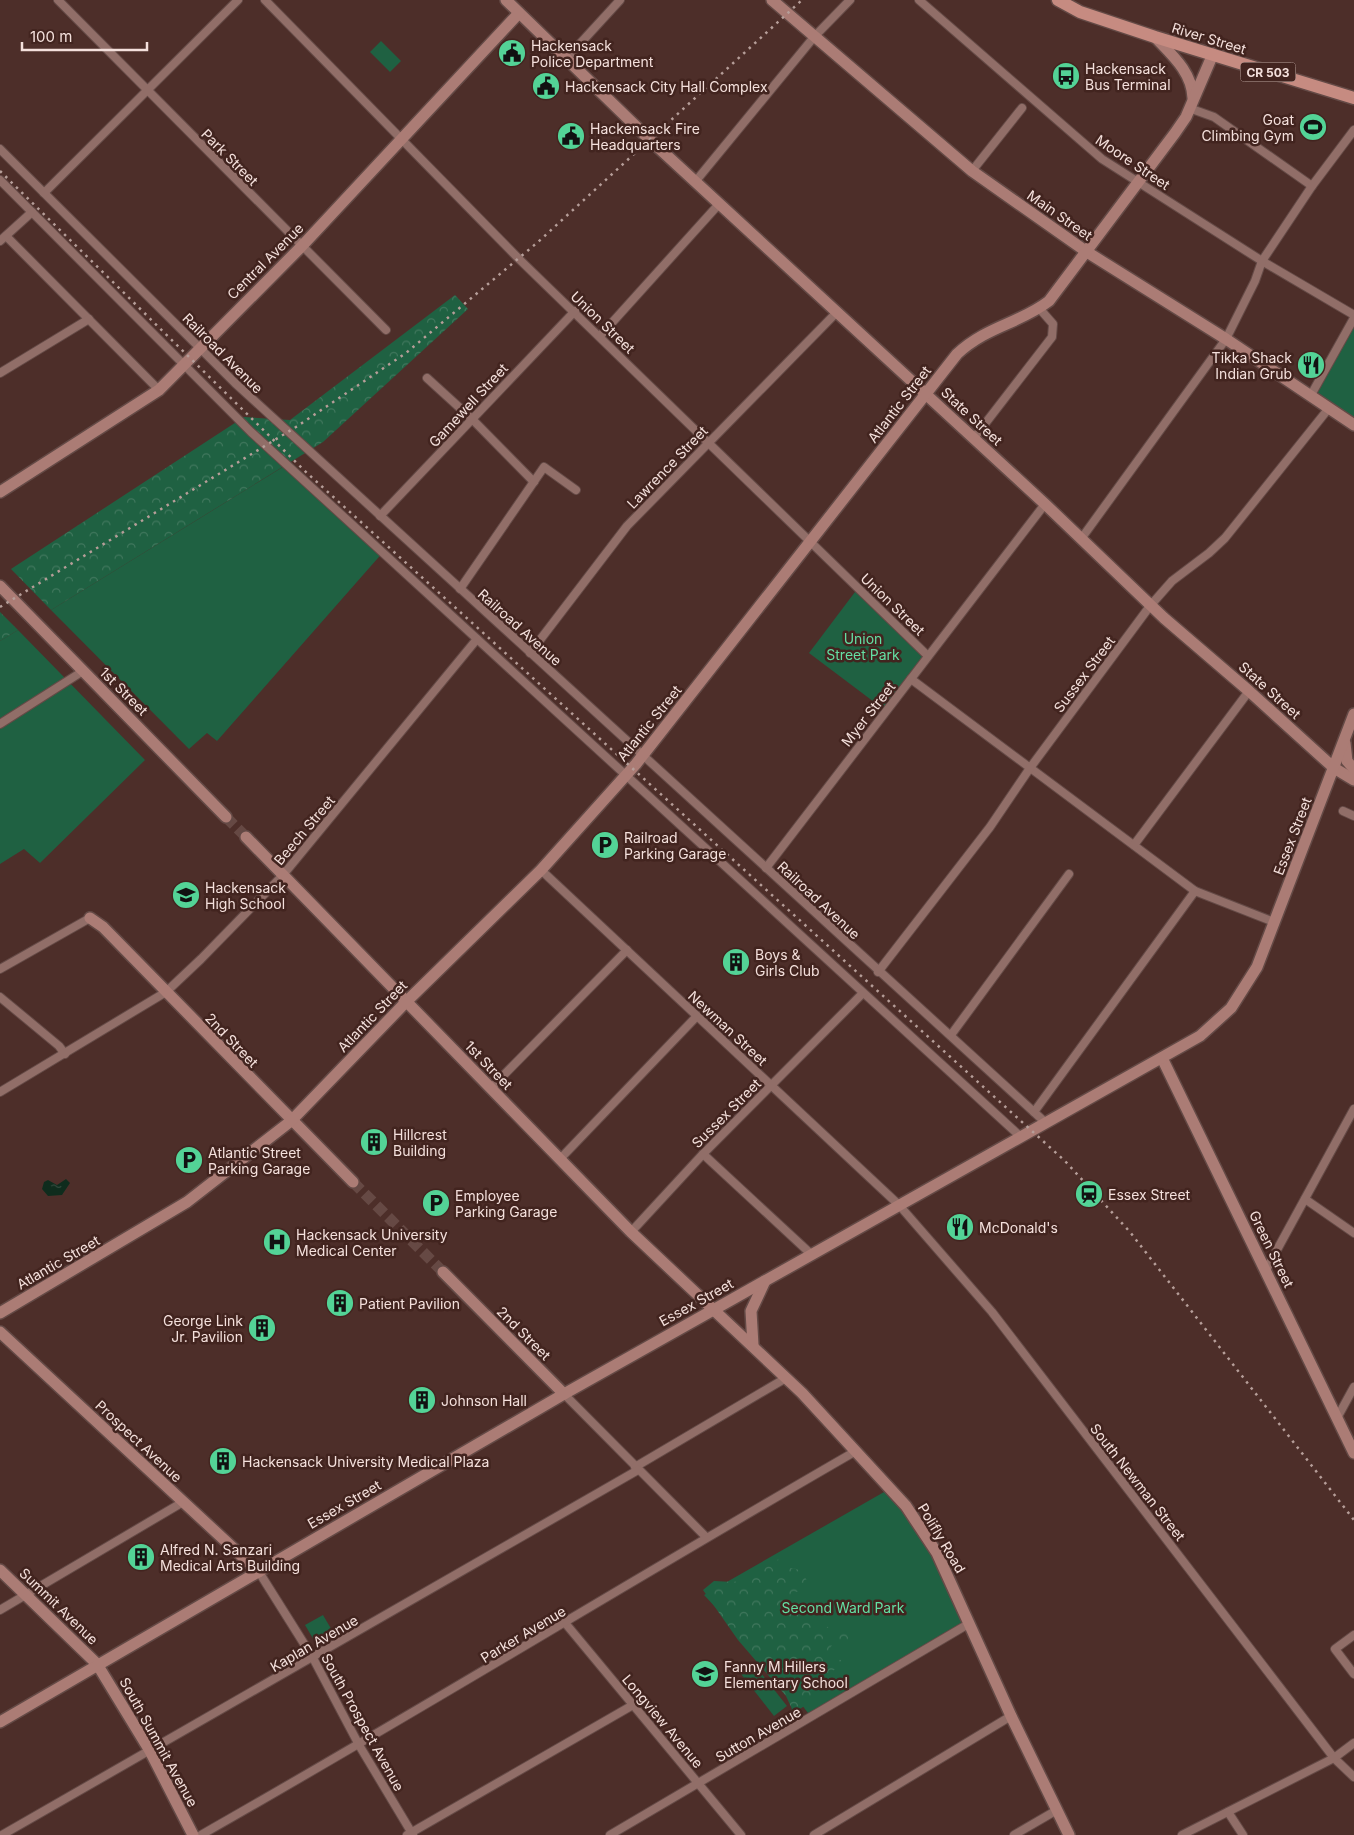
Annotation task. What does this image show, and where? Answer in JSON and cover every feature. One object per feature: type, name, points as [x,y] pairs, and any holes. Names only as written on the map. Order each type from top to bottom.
[{"type":"main road","name":"River Street","points":[[1058,0],[1080,12],[1155,37],[1354,98]]},
{"type":"street","name":"Park Street","points":[[58,0],[386,330]]},
{"type":"street","points":[[44,193],[238,0]]},
{"type":"street","name":"Union Street","points":[[265,0],[519,259],[928,656]]},
{"type":"street","name":"State Street","points":[[506,0],[695,182],[1045,504],[1150,606],[1250,691],[1334,768],[1354,780]]},
{"type":"street","points":[[566,58],[620,0]]},
{"type":"street","name":"Main Street","points":[[772,0],[972,171],[1086,252],[1226,339],[1354,425]]},
{"type":"street","points":[[695,182],[814,37],[850,0]]},
{"type":"street","name":"Moore Street","points":[[919,0],[1102,159],[1262,261],[1354,316]]},
{"type":"street","name":"Central Avenue","points":[[0,492],[159,390],[301,246],[519,13]]},
{"type":"street","points":[[1155,37],[1182,67],[1193,84],[1191,104],[1214,117],[1312,186]]},
{"type":"street","name":"Atlantic Street","points":[[0,1313],[187,1202],[290,1121],[406,1002],[541,870],[643,756],[926,394],[969,343],[994,328],[1049,302],[1140,183],[1191,104],[1214,54]]},
{"type":"street","points":[[972,171],[1022,108]]},
{"type":"street","points":[[1081,540],[1226,339],[1255,281],[1262,261],[1312,186],[1354,130]]},
{"type":"street","name":"Railroad Avenue","points":[[0,149],[235,383],[878,972],[1046,1123]]},
{"type":"street","points":[[0,180],[251,432],[625,777],[1021,1137]]},
{"type":"street","points":[[600,336],[719,204]]},
{"type":"street","points":[[32,212],[3,238],[89,319],[159,390]]},
{"type":"street","points":[[974,438],[1052,337],[1053,324],[1039,308]]},
{"type":"street","name":"Gamewell Street","points":[[380,516],[574,311]]},
{"type":"street","name":"Lawrence Street","points":[[530,652],[627,526],[836,312]]},
{"type":"street","points":[[1311,395],[1354,316]]},
{"type":"street","points":[[0,373],[89,319]]},
{"type":"street","points":[[427,378],[472,419],[534,482]]},
{"type":"street","name":"Sussex Street","points":[[878,972],[990,827],[1030,768],[1150,606],[1172,581],[1209,553],[1225,538],[1329,408]]},
{"type":"street","points":[[460,589],[544,467],[576,490]]},
{"type":"street","name":"Myer Street","points":[[766,868],[1045,504]]},
{"type":"street","name":"1st Street","points":[[0,586],[226,817]]},
{"type":"street","name":"Beech Street","points":[[0,1092],[166,992],[283,875],[477,639]]},
{"type":"street","points":[[0,724],[83,671]]},
{"type":"street","points":[[911,678],[1196,890],[1274,922]]},
{"type":"street","points":[[1134,845],[1250,691]]},
{"type":"street","name":"Essex Street","points":[[0,1722],[97,1664],[714,1308],[1200,1036],[1227,1012],[1253,975],[1354,714]]},
{"type":"street","points":[[1344,740],[1347,761],[1354,769]]},
{"type":"street","points":[[1343,811],[1354,816]]},
{"type":"street","name":"1st Street","points":[[246,837],[631,1232],[714,1308]]},
{"type":"street","name":"Newman Street","points":[[541,870],[898,1205]]},
{"type":"street","points":[[951,1036],[1069,874]]},
{"type":"street","points":[[1034,1112],[1196,890]]},
{"type":"street","points":[[0,969],[90,918]]},
{"type":"street","name":"2nd Street","points":[[90,918],[102,927],[290,1121],[353,1182]]},
{"type":"street","points":[[491,1088],[627,950]]},
{"type":"street","name":"Sussex Street","points":[[631,1232],[702,1154],[863,993]]},
{"type":"street","points":[[0,996],[59,1046],[65,1054]]},
{"type":"street","points":[[560,1159],[697,1016]]},
{"type":"street","name":"Green Street","points":[[1162,1058],[1354,1453]]},
{"type":"street","points":[[1266,1270],[1354,1109]]},
{"type":"street","points":[[702,1154],[811,1254]]},
{"type":"street","points":[[1305,1199],[1354,1233]]},
{"type":"street","name":"South Newman Street","points":[[898,1205],[992,1312],[1334,1758],[1354,1776]]},
{"type":"street","name":"2nd Street","points":[[443,1272],[564,1394]]},
{"type":"street","points":[[753,1345],[751,1311],[766,1279]]},
{"type":"street","name":"Polifly Road","points":[[714,1308],[786,1378],[891,1488],[923,1529],[937,1553],[1011,1716],[1069,1835]]},
{"type":"street","name":"Prospect Avenue","points":[[0,1332],[258,1572]]},
{"type":"street","name":"Kaplan Avenue","points":[[2,1835],[313,1658],[636,1469],[786,1378]]},
{"type":"street","points":[[1337,1418],[1354,1387]]},
{"type":"street","points":[[564,1394],[706,1538]]},
{"type":"street","name":"Parker Avenue","points":[[201,1835],[566,1624],[706,1538],[856,1451]]},
{"type":"street","points":[[0,1610],[183,1502]]},
{"type":"street","name":"Summit Avenue","points":[[0,1570],[97,1664]]},
{"type":"street","name":"South Prospect Avenue","points":[[258,1572],[313,1658],[359,1745],[411,1834]]},
{"type":"street","name":"Sutton Avenue","points":[[610,1835],[970,1623]]},
{"type":"street","name":"Longview Avenue","points":[[566,1624],[741,1835]]},
{"type":"street","points":[[1354,1635],[1335,1649],[1354,1674]]},
{"type":"street","name":"South Summit Avenue","points":[[97,1664],[150,1751],[193,1835]]},
{"type":"street","points":[[411,1834],[633,1705]]},
{"type":"street","points":[[814,1835],[1011,1716]]},
{"type":"street","points":[[1182,1835],[1334,1758],[1354,1743]]},
{"type":"street","points":[[1014,1835],[1057,1810]]},
{"type":"street","points":[[1228,1812],[1242,1835]]},
{"type":"green space","points":[[381,41],[401,61],[390,72],[370,52]]},
{"type":"green space","points":[[455,295],[468,309],[323,442],[51,610],[11,569],[244,417],[290,420]]},
{"type":"green space","points":[[1354,318],[1354,425],[1311,395]]},
{"type":"green space","points":[[291,462],[385,550],[217,741],[207,733],[189,749],[51,610]]},
{"type":"green space","name":"Union Street Park","points":[[858,588],[928,656],[886,711],[809,653]]},
{"type":"green space","points":[[0,612],[18,630],[0,641]]},
{"type":"green space","points":[[18,630],[145,760],[40,863],[24,849],[0,864],[0,641]]},
{"type":"green space","name":"Second Ward Park","points":[[891,1488],[906,1506],[970,1623],[811,1717],[783,1680],[704,1595]]},
{"type":"green space","points":[[779,1559],[784,1559],[784,1568],[798,1569],[805,1576],[810,1586],[807,1590],[796,1592],[791,1599],[800,1613],[814,1624],[819,1622],[831,1629],[843,1628],[847,1633],[849,1641],[832,1645],[827,1654],[831,1659],[841,1660],[846,1666],[834,1670],[828,1678],[832,1689],[790,1715],[792,1709],[786,1696],[738,1640],[703,1590],[714,1581],[734,1582]]},
{"type":"green space","points":[[323,1615],[333,1632],[315,1642],[305,1625]]},
{"type":"green space","points":[[754,1664],[787,1706],[774,1716],[741,1674]]},
{"type":"water","points":[[66,1179],[70,1183],[62,1195],[48,1196],[42,1189],[44,1182],[48,1180],[57,1185]]},
{"type":"tunnel","points":[[226,817],[246,837]]},
{"type":"tunnel","points":[[353,1182],[443,1272]]},
{"type":"railway","points":[[0,607],[296,427],[406,353],[538,242],[802,0]]},
{"type":"railway","points":[[0,171],[307,473],[1065,1161],[1130,1232],[1354,1520]]},
{"type":"place","name":"Hackensack Police Department","points":[[512,53]]},
{"type":"place","name":"Hackensack Bus Terminal","points":[[1066,76]]},
{"type":"place","name":"Hackensack City Hall Complex","points":[[546,86]]},
{"type":"place","name":"Goat Climbing Gym","points":[[1313,127]]},
{"type":"place","name":"Hackensack Fire Headquarters","points":[[571,136]]},
{"type":"place","name":"Tikka Shack Indian Grub","points":[[1311,365]]},
{"type":"place","name":"Railroad Parking Garage","points":[[605,845]]},
{"type":"place","name":"Hackensack High School","points":[[186,895]]},
{"type":"place","name":"Boys & Girls Club","points":[[736,962]]},
{"type":"place","name":"Hillcrest Building","points":[[374,1142]]},
{"type":"place","name":"Atlantic Street Parking Garage","points":[[189,1160]]},
{"type":"place","name":"Essex Street","points":[[1089,1194]]},
{"type":"place","name":"Employee Parking Garage","points":[[436,1203]]},
{"type":"place","name":"McDonald's","points":[[960,1227]]},
{"type":"place","name":"Hackensack University Medical Center","points":[[277,1242]]},
{"type":"place","name":"Patient Pavilion","points":[[340,1303]]},
{"type":"place","name":"George Link Jr. Pavilion","points":[[262,1328]]},
{"type":"place","name":"Johnson Hall","points":[[422,1400]]},
{"type":"place","name":"Hackensack University Medical Plaza","points":[[223,1461]]},
{"type":"place","name":"Alfred N. Sanzari Medical Arts Building","points":[[141,1557]]},
{"type":"place","name":"Fanny M Hillers Elementary School","points":[[705,1674]]}]
